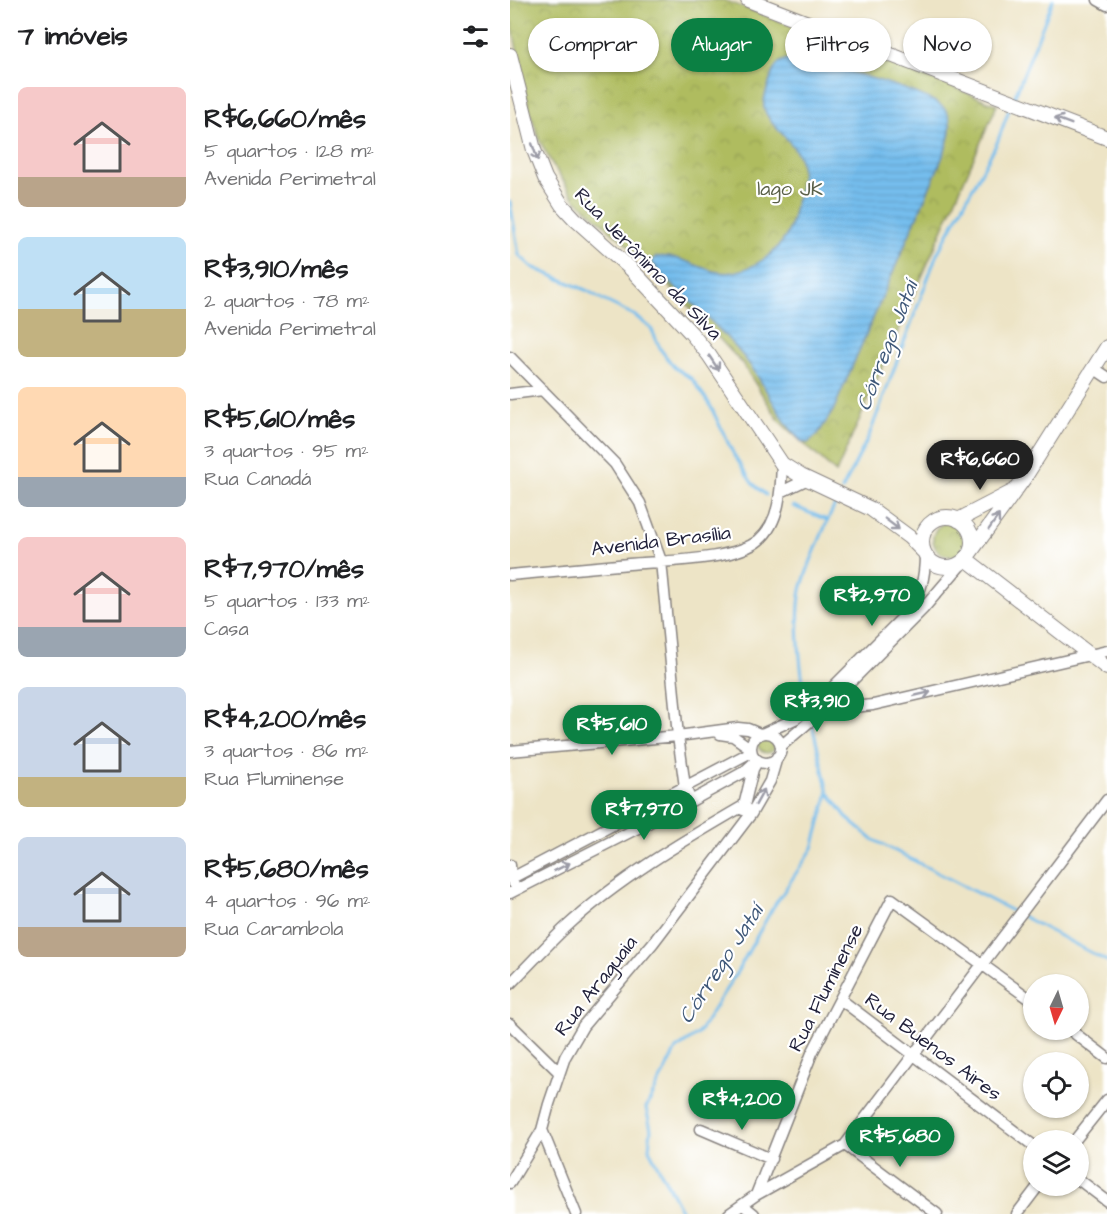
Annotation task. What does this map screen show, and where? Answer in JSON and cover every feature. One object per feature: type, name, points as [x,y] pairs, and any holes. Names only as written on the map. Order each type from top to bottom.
[{"type":"main road","points":[[748,0],[1107,138]]},
{"type":"main road","name":"Rua Jerônimo da Silva","points":[[510,55],[534,150],[545,178],[562,205],[631,269],[691,333],[709,355],[782,464],[827,489],[857,501],[891,522],[924,553]]},
{"type":"main road","points":[[967,558],[972,546],[969,530],[958,520],[944,518],[930,524],[922,536],[924,553],[934,564],[942,567],[957,566],[967,558],[1016,489],[1107,347]]},
{"type":"main road","points":[[958,520],[1016,489]]},
{"type":"main road","points":[[967,558],[1107,668]]},
{"type":"street","points":[[1098,0],[1107,5]]},
{"type":"street","points":[[510,357],[615,464],[640,503],[661,561],[678,736],[685,787],[691,801]]},
{"type":"street","points":[[1095,369],[1107,377]]},
{"type":"street","points":[[510,394],[543,390]]},
{"type":"street","name":"Avenida Brasília","points":[[510,575],[705,557],[741,550],[757,542],[771,526],[781,492],[782,464]]},
{"type":"street","points":[[781,492],[808,479]]},
{"type":"street","points":[[711,732],[733,736],[754,755],[770,762],[796,732],[821,711],[907,613],[922,587],[924,553]]},
{"type":"street","points":[[736,834],[753,769],[753,739],[807,711],[923,609],[967,558]]},
{"type":"street","points":[[821,711],[873,705],[1107,651]]},
{"type":"street","points":[[510,751],[678,736],[738,728],[773,735],[779,752]]},
{"type":"street","name":"Rua Araguaia","points":[[510,1183],[542,1130],[559,1072],[583,1026],[653,943],[751,814],[770,781],[779,752]]},
{"type":"street","points":[[511,879],[685,787],[754,755]]},
{"type":"street","points":[[510,865],[514,891],[744,772],[754,755]]},
{"type":"street","points":[[729,1214],[756,1195],[845,1144],[1107,800]]},
{"type":"street","points":[[510,984],[565,928],[587,910],[647,865],[745,805]]},
{"type":"street","name":"Rua Fluminense","points":[[756,1195],[812,1053],[892,899],[982,963]]},
{"type":"street","points":[[982,963],[1023,994]]},
{"type":"street","name":"Rua Buenos Aires","points":[[840,999],[1023,1138]]},
{"type":"street","points":[[510,1024],[559,1072]]},
{"type":"street","points":[[1083,1040],[1107,1058]]},
{"type":"street","points":[[1083,1130],[1107,1100]]},
{"type":"street","points":[[701,1129],[771,1159]]},
{"type":"street","points":[[542,1130],[576,1214]]},
{"type":"street","points":[[845,1144],[937,1214]]},
{"type":"street","points":[[1089,1187],[1107,1201]]},
{"type":"street","points":[[1017,1214],[1031,1196]]},
{"type":"street","points":[[743,1205],[754,1214]]},
{"type":"green space","name":"lago JK","points":[[510,0],[724,0],[772,18],[671,18],[671,72],[773,72],[773,19],[785,23],[785,72],[891,72],[891,63],[903,68],[903,72],[914,72],[997,105],[836,473],[780,422],[742,363],[682,299],[626,244],[574,198],[540,142],[528,105],[510,15]]},
{"type":"green space","points":[[950,522],[962,527],[967,539],[962,551],[950,556],[938,551],[933,539],[938,527]]},
{"type":"green space","points":[[767,735],[773,738],[776,744],[773,750],[767,753],[761,750],[758,744],[761,738]]},
{"type":"water","points":[[785,60],[785,72],[848,72],[896,86],[934,101],[944,108],[950,121],[949,137],[942,160],[833,411],[818,434],[808,443],[802,442],[787,424],[740,353],[719,329],[660,273],[652,262],[655,257],[677,258],[714,271],[734,272],[764,259],[786,236],[799,191],[801,165],[795,149],[771,122],[764,108],[766,92],[774,69]]},
{"type":"waterway","name":"Córrego Jataí","points":[[1014,98],[1053,0]]},
{"type":"waterway","name":"Córrego Jataí","points":[[842,490],[869,436],[937,254],[997,143],[1011,104]]},
{"type":"waterway","points":[[510,202],[519,255],[532,267],[588,291],[634,315],[651,328],[661,350],[674,367],[692,379],[709,403],[733,453],[752,483],[766,495]]},
{"type":"waterway","name":"Córrego Jataí","points":[[808,706],[799,648],[799,602],[805,576],[838,499]]},
{"type":"waterway","points":[[793,506],[827,520]]},
{"type":"waterway","points":[[812,724],[828,792],[848,819],[872,839],[1016,913]]},
{"type":"waterway","name":"Córrego Jataí","points":[[683,1214],[649,1149],[651,1129],[646,1108],[676,1049],[698,1034],[737,972],[772,909],[813,848],[828,793]]},
{"type":"waterway","points":[[1022,916],[1107,961]]}]
